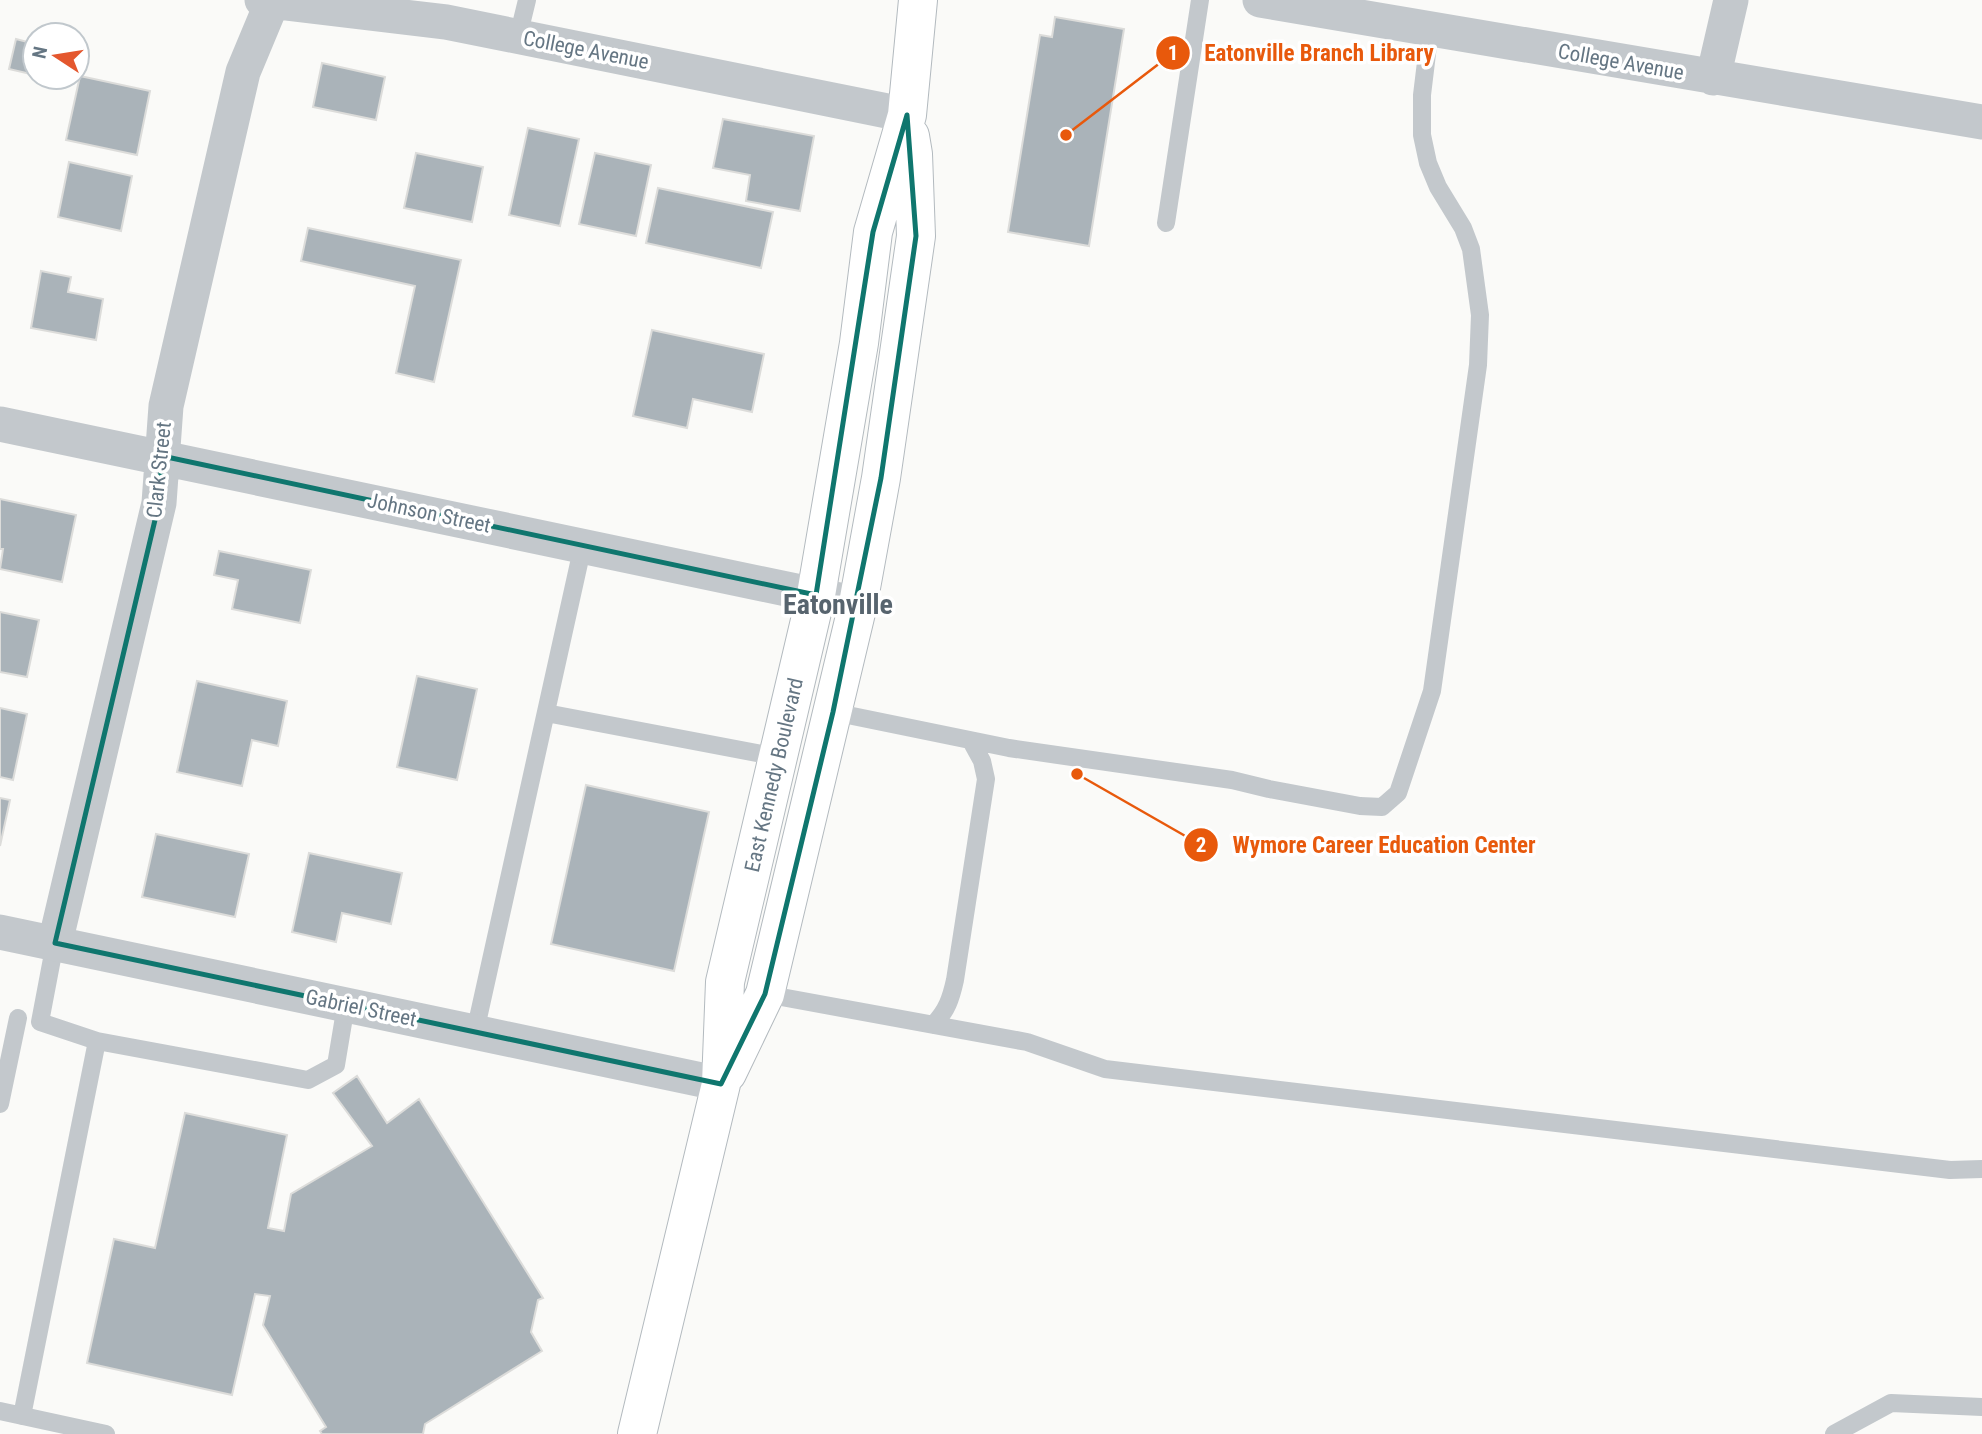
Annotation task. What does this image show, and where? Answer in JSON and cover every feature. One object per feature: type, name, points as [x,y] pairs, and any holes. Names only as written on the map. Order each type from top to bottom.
[{"type":"main road","name":"East Kennedy Boulevard","points":[[638,1434],[721,1084],[725,982],[816,595],[859,343],[873,232],[907,115],[918,0]]},
{"type":"main road","name":"East Kennedy Boulevard","points":[[721,1084],[765,994],[858,604],[881,478],[916,236],[913,154],[907,115]]},
{"type":"street","name":"College Avenue","points":[[1260,0],[1335,6],[1430,29],[1982,122]]},
{"type":"street","points":[[1713,78],[1731,0]]},
{"type":"street","name":"College Avenue","points":[[269,1],[446,22],[907,115]]},
{"type":"street","name":"Clark Street","points":[[55,943],[159,503],[166,407],[243,72],[269,1]]},
{"type":"street","name":"Johnson Street","points":[[0,424],[858,604]]},
{"type":"street","name":"Gabriel Street","points":[[0,932],[721,1084]]},
{"type":"lane","points":[[518,37],[527,0]]},
{"type":"lane","points":[[1166,223],[1200,0]]},
{"type":"lane","points":[[833,712],[971,741],[1232,780],[1360,806],[1382,807],[1398,793],[1432,691],[1471,428],[1480,315],[1471,249],[1463,228],[1438,187],[1428,163],[1422,135],[1422,95],[1430,29]]},
{"type":"lane","points":[[475,1032],[583,545]]},
{"type":"lane","points":[[546,713],[778,757]]},
{"type":"lane","points":[[933,1025],[949,1003],[955,980],[986,779],[982,761],[971,741]]},
{"type":"lane","points":[[40,1022],[55,943]]},
{"type":"lane","points":[[765,994],[1027,1042],[1105,1069],[1950,1170],[1982,1169]]},
{"type":"lane","points":[[0,1015],[40,1022],[97,1041],[309,1080],[336,1065],[346,1005]]},
{"type":"lane","points":[[0,1104],[19,1018]]},
{"type":"lane","points":[[22,1416],[97,1041]]},
{"type":"lane","points":[[1833,1434],[1891,1403],[1982,1407]]},
{"type":"lane","points":[[0,1411],[106,1434]]},
{"type":"highlighted area","points":[[907,115],[916,236],[881,478],[833,712],[765,994],[721,1084],[55,943],[159,503],[162,456],[816,595],[873,232]]},
{"type":"building","points":[[1055,17],[1124,29],[1089,246],[1008,232],[1040,35],[1052,37]]},
{"type":"building","points":[[16,39],[21,40],[21,72],[9,69]]},
{"type":"building","points":[[322,63],[385,77],[376,120],[313,107]]},
{"type":"building","points":[[91,78],[150,91],[137,155],[66,140],[77,91],[91,91]]},
{"type":"building","points":[[723,119],[814,136],[800,211],[746,201],[750,175],[713,168]]},
{"type":"building","points":[[528,128],[579,139],[560,226],[509,215]]},
{"type":"building","points":[[416,153],[483,167],[472,222],[404,208]]},
{"type":"building","points":[[595,153],[651,165],[636,236],[579,224]]},
{"type":"building","points":[[69,162],[132,176],[121,231],[58,217]]},
{"type":"building","points":[[658,188],[773,212],[761,268],[646,243]]},
{"type":"building","points":[[308,228],[461,260],[434,382],[396,373],[415,286],[301,261]]},
{"type":"building","points":[[41,271],[71,277],[68,292],[103,299],[96,340],[31,328]]},
{"type":"building","points":[[652,330],[764,354],[752,412],[693,399],[687,428],[633,416]]},
{"type":"building","points":[[0,499],[76,515],[62,582],[0,569],[3,549],[0,549]]},
{"type":"building","points":[[219,551],[311,570],[300,623],[232,609],[238,580],[214,575]]},
{"type":"building","points":[[0,612],[39,620],[27,677],[0,672]]},
{"type":"building","points":[[417,676],[477,689],[457,780],[397,767]]},
{"type":"building","points":[[197,681],[287,701],[278,746],[252,740],[242,786],[177,772]]},
{"type":"building","points":[[0,708],[27,714],[13,780],[0,777]]},
{"type":"building","points":[[586,785],[709,812],[674,971],[551,944]]},
{"type":"building","points":[[0,798],[10,800],[0,846]]},
{"type":"building","points":[[156,834],[249,854],[235,917],[142,897]]},
{"type":"building","points":[[309,853],[402,873],[391,924],[342,913],[336,942],[292,932]]},
{"type":"building","points":[[357,1076],[387,1123],[419,1099],[543,1298],[538,1300],[531,1332],[542,1351],[425,1424],[423,1434],[322,1434],[320,1431],[326,1427],[263,1325],[270,1296],[255,1294],[232,1395],[87,1363],[114,1239],[155,1248],[185,1113],[287,1135],[268,1228],[284,1231],[291,1194],[372,1146],[333,1093]]},
{"type":"place","name":"Eatonville Branch Library","points":[[1066,135]]},
{"type":"place","name":"Wymore Career Education Center","points":[[1077,774]]},
{"type":"district","name":"Eatonville","points":[[838,604]]}]
